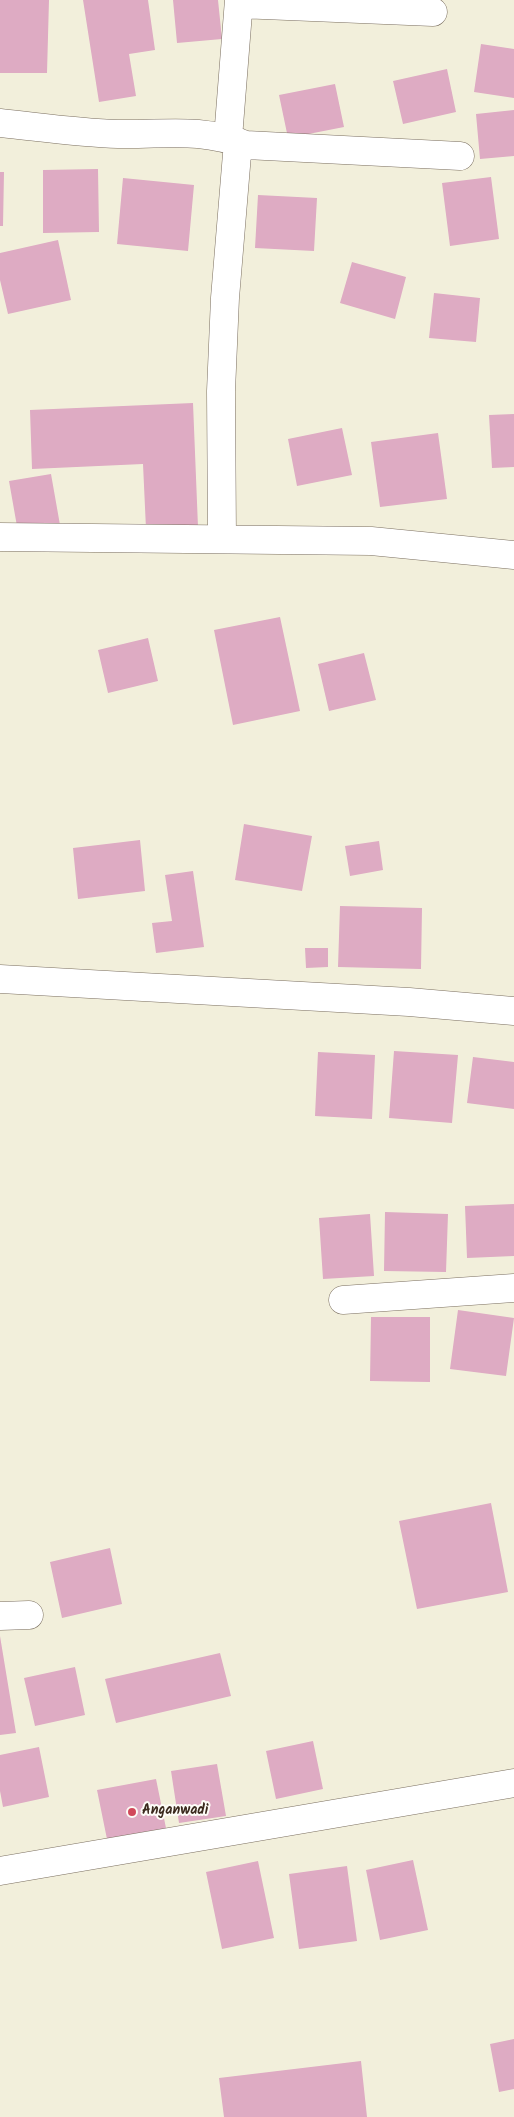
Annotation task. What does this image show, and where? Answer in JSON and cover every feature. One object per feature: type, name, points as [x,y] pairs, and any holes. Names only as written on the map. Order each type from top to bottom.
[{"type":"street","points":[[222,539],[221,391],[239,2],[433,12]]},
{"type":"street","points":[[0,123],[117,134],[188,132],[233,140],[246,145],[460,156]]},
{"type":"street","points":[[0,537],[371,541],[514,555]]},
{"type":"street","points":[[0,979],[409,1002],[514,1011]]},
{"type":"street","points":[[343,1300],[514,1288]]},
{"type":"street","points":[[0,1616],[29,1615]]},
{"type":"street","points":[[0,1871],[514,1784]]},
{"type":"building","points":[[0,0],[49,0],[47,73],[0,73]]},
{"type":"building","points":[[83,0],[148,0],[155,50],[129,54],[136,96],[99,102]]},
{"type":"building","points":[[173,0],[218,0],[222,39],[177,43]]},
{"type":"building","points":[[481,44],[514,49],[514,98],[474,92]]},
{"type":"building","points":[[447,69],[456,112],[403,124],[393,81]]},
{"type":"building","points":[[335,84],[344,127],[288,138],[279,95]]},
{"type":"building","points":[[514,110],[514,156],[480,159],[476,114]]},
{"type":"building","points":[[98,169],[99,232],[43,233],[43,170]]},
{"type":"building","points":[[0,172],[4,172],[3,226],[0,226]]},
{"type":"building","points":[[491,177],[499,239],[450,246],[442,183]]},
{"type":"building","points":[[123,178],[194,185],[188,251],[117,244]]},
{"type":"building","points":[[258,195],[317,198],[314,251],[255,248]]},
{"type":"building","points":[[58,240],[71,300],[8,314],[0,280],[0,253]]},
{"type":"building","points":[[352,262],[406,277],[395,319],[340,303]]},
{"type":"building","points":[[434,293],[480,298],[476,342],[429,338]]},
{"type":"building","points":[[193,403],[198,527],[146,529],[143,464],[32,469],[30,410]]},
{"type":"building","points":[[514,414],[514,467],[492,468],[489,415]]},
{"type":"building","points":[[342,428],[352,475],[297,486],[288,439]]},
{"type":"building","points":[[438,433],[447,499],[380,507],[371,442]]},
{"type":"building","points":[[51,474],[60,525],[18,532],[9,481]]},
{"type":"building","points":[[280,617],[300,711],[233,725],[214,630]]},
{"type":"building","points":[[148,638],[158,681],[108,693],[98,650]]},
{"type":"building","points":[[364,653],[376,700],[329,711],[318,664]]},
{"type":"building","points":[[244,824],[312,836],[302,891],[235,880]]},
{"type":"building","points":[[140,840],[145,891],[78,899],[73,848]]},
{"type":"building","points":[[379,841],[383,870],[350,876],[345,846]]},
{"type":"building","points":[[193,871],[204,947],[156,953],[152,923],[172,921],[165,875]]},
{"type":"building","points":[[340,906],[422,908],[421,969],[338,967]]},
{"type":"building","points":[[305,948],[328,948],[328,967],[306,968]]},
{"type":"building","points":[[394,1051],[458,1055],[452,1123],[389,1118]]},
{"type":"building","points":[[318,1052],[375,1055],[372,1119],[315,1116]]},
{"type":"building","points":[[473,1057],[514,1062],[514,1109],[467,1103]]},
{"type":"building","points":[[514,1204],[514,1256],[467,1258],[465,1206]]},
{"type":"building","points":[[385,1212],[448,1214],[446,1272],[384,1271]]},
{"type":"building","points":[[370,1214],[374,1276],[323,1279],[319,1218]]},
{"type":"building","points":[[458,1310],[514,1318],[506,1376],[450,1369]]},
{"type":"building","points":[[371,1317],[430,1317],[430,1382],[370,1381]]},
{"type":"building","points":[[491,1503],[508,1592],[417,1609],[399,1521]]},
{"type":"building","points":[[110,1548],[122,1604],[62,1618],[50,1562]]},
{"type":"building","points":[[0,1636],[16,1733],[0,1735]]},
{"type":"building","points":[[220,1653],[231,1696],[116,1723],[105,1679]]},
{"type":"building","points":[[75,1667],[85,1715],[35,1726],[24,1678]]},
{"type":"building","points":[[313,1741],[323,1789],[276,1799],[266,1751]]},
{"type":"building","points":[[39,1747],[49,1797],[3,1807],[0,1791],[0,1755]]},
{"type":"building","points":[[217,1764],[226,1816],[179,1823],[171,1771]]},
{"type":"building","name":"Anganwadi","points":[[156,1779],[167,1833],[108,1844],[97,1790]]},
{"type":"building","points":[[413,1860],[428,1930],[380,1940],[366,1870]]},
{"type":"building","points":[[258,1861],[274,1938],[222,1949],[206,1872]]},
{"type":"building","points":[[347,1866],[357,1941],[299,1949],[289,1874]]},
{"type":"building","points":[[514,2039],[514,2089],[499,2092],[490,2044]]},
{"type":"building","points":[[361,2061],[367,2117],[224,2117],[219,2078]]},
{"type":"place","name":"Anganwadi","points":[[132,1812]]}]
